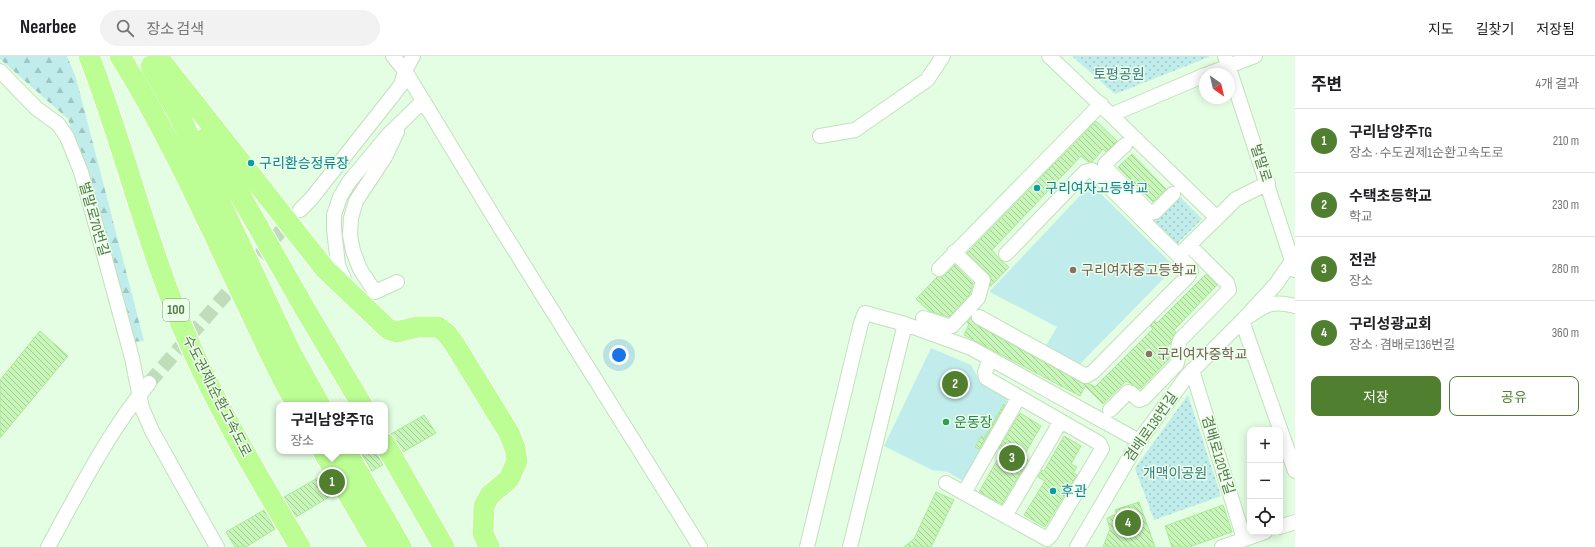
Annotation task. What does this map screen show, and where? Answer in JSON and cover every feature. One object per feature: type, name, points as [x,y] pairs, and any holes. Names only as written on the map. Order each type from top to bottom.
[{"type":"highway","name":"수도권제1순환고속도로","points":[[89,56],[146,229],[183,330],[220,407],[300,547]]},
{"type":"highway","points":[[120,56],[138,85],[173,150],[265,344],[295,402]]},
{"type":"highway","points":[[145,56],[180,117],[290,351],[318,402]]},
{"type":"highway","points":[[151,56],[192,111],[253,215],[305,309],[360,402]]},
{"type":"highway","points":[[157,56],[325,270],[388,329],[397,332],[417,327],[438,327],[447,334],[455,345],[509,433],[515,448],[517,461],[509,479],[490,495],[484,506],[483,533],[489,547]]},
{"type":"highway","points":[[388,449],[444,547]]},
{"type":"highway","points":[[325,454],[379,547]]},
{"type":"highway","points":[[348,454],[401,547]]},
{"type":"street","points":[[393,56],[405,72],[700,547]]},
{"type":"street","points":[[300,210],[311,199],[401,85],[405,72],[413,56]]},
{"type":"street","points":[[820,136],[855,130],[927,80],[943,56]]},
{"type":"street","points":[[1049,56],[1101,104],[1217,218]]},
{"type":"street","points":[[1217,68],[1227,61],[1255,56]]},
{"type":"street","name":"벌말로","points":[[1227,61],[1294,263]]},
{"type":"street","name":"벌말로70번길","points":[[0,71],[36,108],[58,124],[67,137],[81,172],[97,229],[132,358],[142,408],[152,431],[217,547]]},
{"type":"street","points":[[1111,115],[1199,78]]},
{"type":"street","points":[[351,294],[338,265],[334,215],[340,197],[350,182],[388,135],[423,101]]},
{"type":"street","points":[[938,269],[1101,104]]},
{"type":"street","points":[[397,282],[375,292],[360,269],[353,251],[350,235],[351,218],[356,200],[385,157],[401,123]]},
{"type":"street","points":[[979,317],[1084,375],[1089,375],[1190,273],[1189,266],[1178,256],[1133,202],[1105,165],[1125,145]]},
{"type":"street","points":[[1006,254],[1086,171],[1092,170],[1133,202],[1152,213],[1173,194]]},
{"type":"street","points":[[1178,256],[1236,199],[1268,183]]},
{"type":"street","points":[[1110,410],[1128,392],[1131,392],[1139,400],[1144,398],[1176,365],[1178,361],[1179,342],[1229,290],[1227,284],[1189,245]]},
{"type":"street","points":[[923,318],[952,326],[979,296],[983,280],[954,252]]},
{"type":"street","points":[[1242,321],[1294,263]]},
{"type":"street","points":[[1242,321],[1273,303],[1282,302],[1295,306]]},
{"type":"street","points":[[807,547],[861,323],[865,313],[906,324],[971,348],[1139,441]]},
{"type":"street","points":[[1242,321],[1295,471]]},
{"type":"street","name":"겸배로136번길","points":[[1077,547],[1139,441],[1192,370],[1242,321]]},
{"type":"street","points":[[850,547],[906,324]]},
{"type":"street","points":[[946,483],[1045,538],[1049,538],[1102,449],[1100,443],[986,378],[985,372],[990,359]]},
{"type":"street","name":"겸배로120번길","points":[[1192,370],[1244,539]]},
{"type":"street","points":[[48,547],[102,451],[139,394],[149,383]]},
{"type":"street","points":[[964,493],[1019,397]]},
{"type":"street","points":[[1005,516],[1061,421]]},
{"type":"street","points":[[1283,526],[1295,522]]},
{"type":"street","points":[[1222,547],[1256,535]]},
{"type":"green space","points":[[0,56],[67,56],[76,78],[144,341],[132,342],[68,119],[0,59]]},
{"type":"green space","name":"토평공원","points":[[1072,56],[1209,56],[1209,57],[1115,94]]},
{"type":"green space","points":[[1091,184],[1175,267],[1077,367],[1044,349],[1057,327],[990,291]]},
{"type":"green space","points":[[1177,194],[1202,219],[1175,246],[1150,220]]},
{"type":"green space","name":"운동장","points":[[931,348],[971,365],[980,381],[1009,398],[963,481],[948,472],[932,470],[884,446]]},
{"type":"green space","name":"개맥이공원","points":[[1188,395],[1221,496],[1154,520],[1135,468]]},
{"type":"building","name":"구리여자고등학교","points":[[1096,121],[1117,141],[1106,152],[1103,149],[1092,162],[1088,162],[1081,156],[992,250],[1000,260],[1009,267],[990,287],[991,278],[989,274],[967,253]]},
{"type":"building","points":[[1132,154],[1166,189],[1153,202],[1118,167]]},
{"type":"building","points":[[955,265],[973,283],[970,294],[949,317],[929,311],[916,299],[937,277],[945,275]]},
{"type":"building","points":[[1206,274],[1217,285],[1174,330],[1176,332],[1170,344],[1166,348],[1170,352],[1169,359],[1140,389],[1126,381],[1103,404],[1085,386],[1080,396],[964,335],[969,324],[967,322],[971,318],[975,324],[1082,383],[1090,384],[1095,387],[1153,329],[1150,326],[1155,321],[1157,323]]},
{"type":"building","points":[[40,331],[68,356],[0,438],[0,380]]},
{"type":"building","points":[[1004,404],[1005,405],[979,449],[975,447],[981,436],[984,438]]},
{"type":"building","points":[[1020,413],[1041,426],[1023,457],[1028,460],[1027,462],[1002,504],[979,492],[1003,450],[999,448]]},
{"type":"building","points":[[424,415],[436,433],[403,452],[391,434]]},
{"type":"building","name":"후관","points":[[1064,436],[1081,446],[1071,464],[1077,467],[1073,473],[1077,475],[1045,527],[1024,515],[1045,481],[1038,477],[1042,470],[1044,471]]},
{"type":"building","points":[[362,454],[377,454],[383,465],[372,471]]},
{"type":"building","points":[[323,475],[334,494],[296,517],[284,497]]},
{"type":"building","points":[[936,492],[954,500],[931,547],[904,547],[914,539]]},
{"type":"building","points":[[1139,502],[1155,547],[1103,547],[1110,529],[1107,518],[1117,514],[1115,510]]},
{"type":"building","points":[[1223,505],[1232,532],[1189,547],[1172,547],[1165,526]]},
{"type":"building","points":[[264,510],[275,529],[246,547],[235,547],[226,532]]},
{"type":"tunnel","points":[[149,383],[293,217]]},
{"type":"place","name":"구리환승정류장","points":[[251,163]]},
{"type":"place","name":"구리여자고등학교","points":[[1037,188]]},
{"type":"place","name":"구리여자중고등학교","points":[[1073,270]]},
{"type":"place","name":"구리여자중학교","points":[[1149,354]]},
{"type":"place","name":"수택초등학교","points":[[955,384]]},
{"type":"place","name":"운동장","points":[[946,422]]},
{"type":"place","name":"전관","points":[[1012,458]]},
{"type":"place","name":"구리남양주TG","points":[[332,482]]},
{"type":"place","name":"후관","points":[[1053,491]]},
{"type":"place","name":"구리성광교회","points":[[1128,523]]}]
